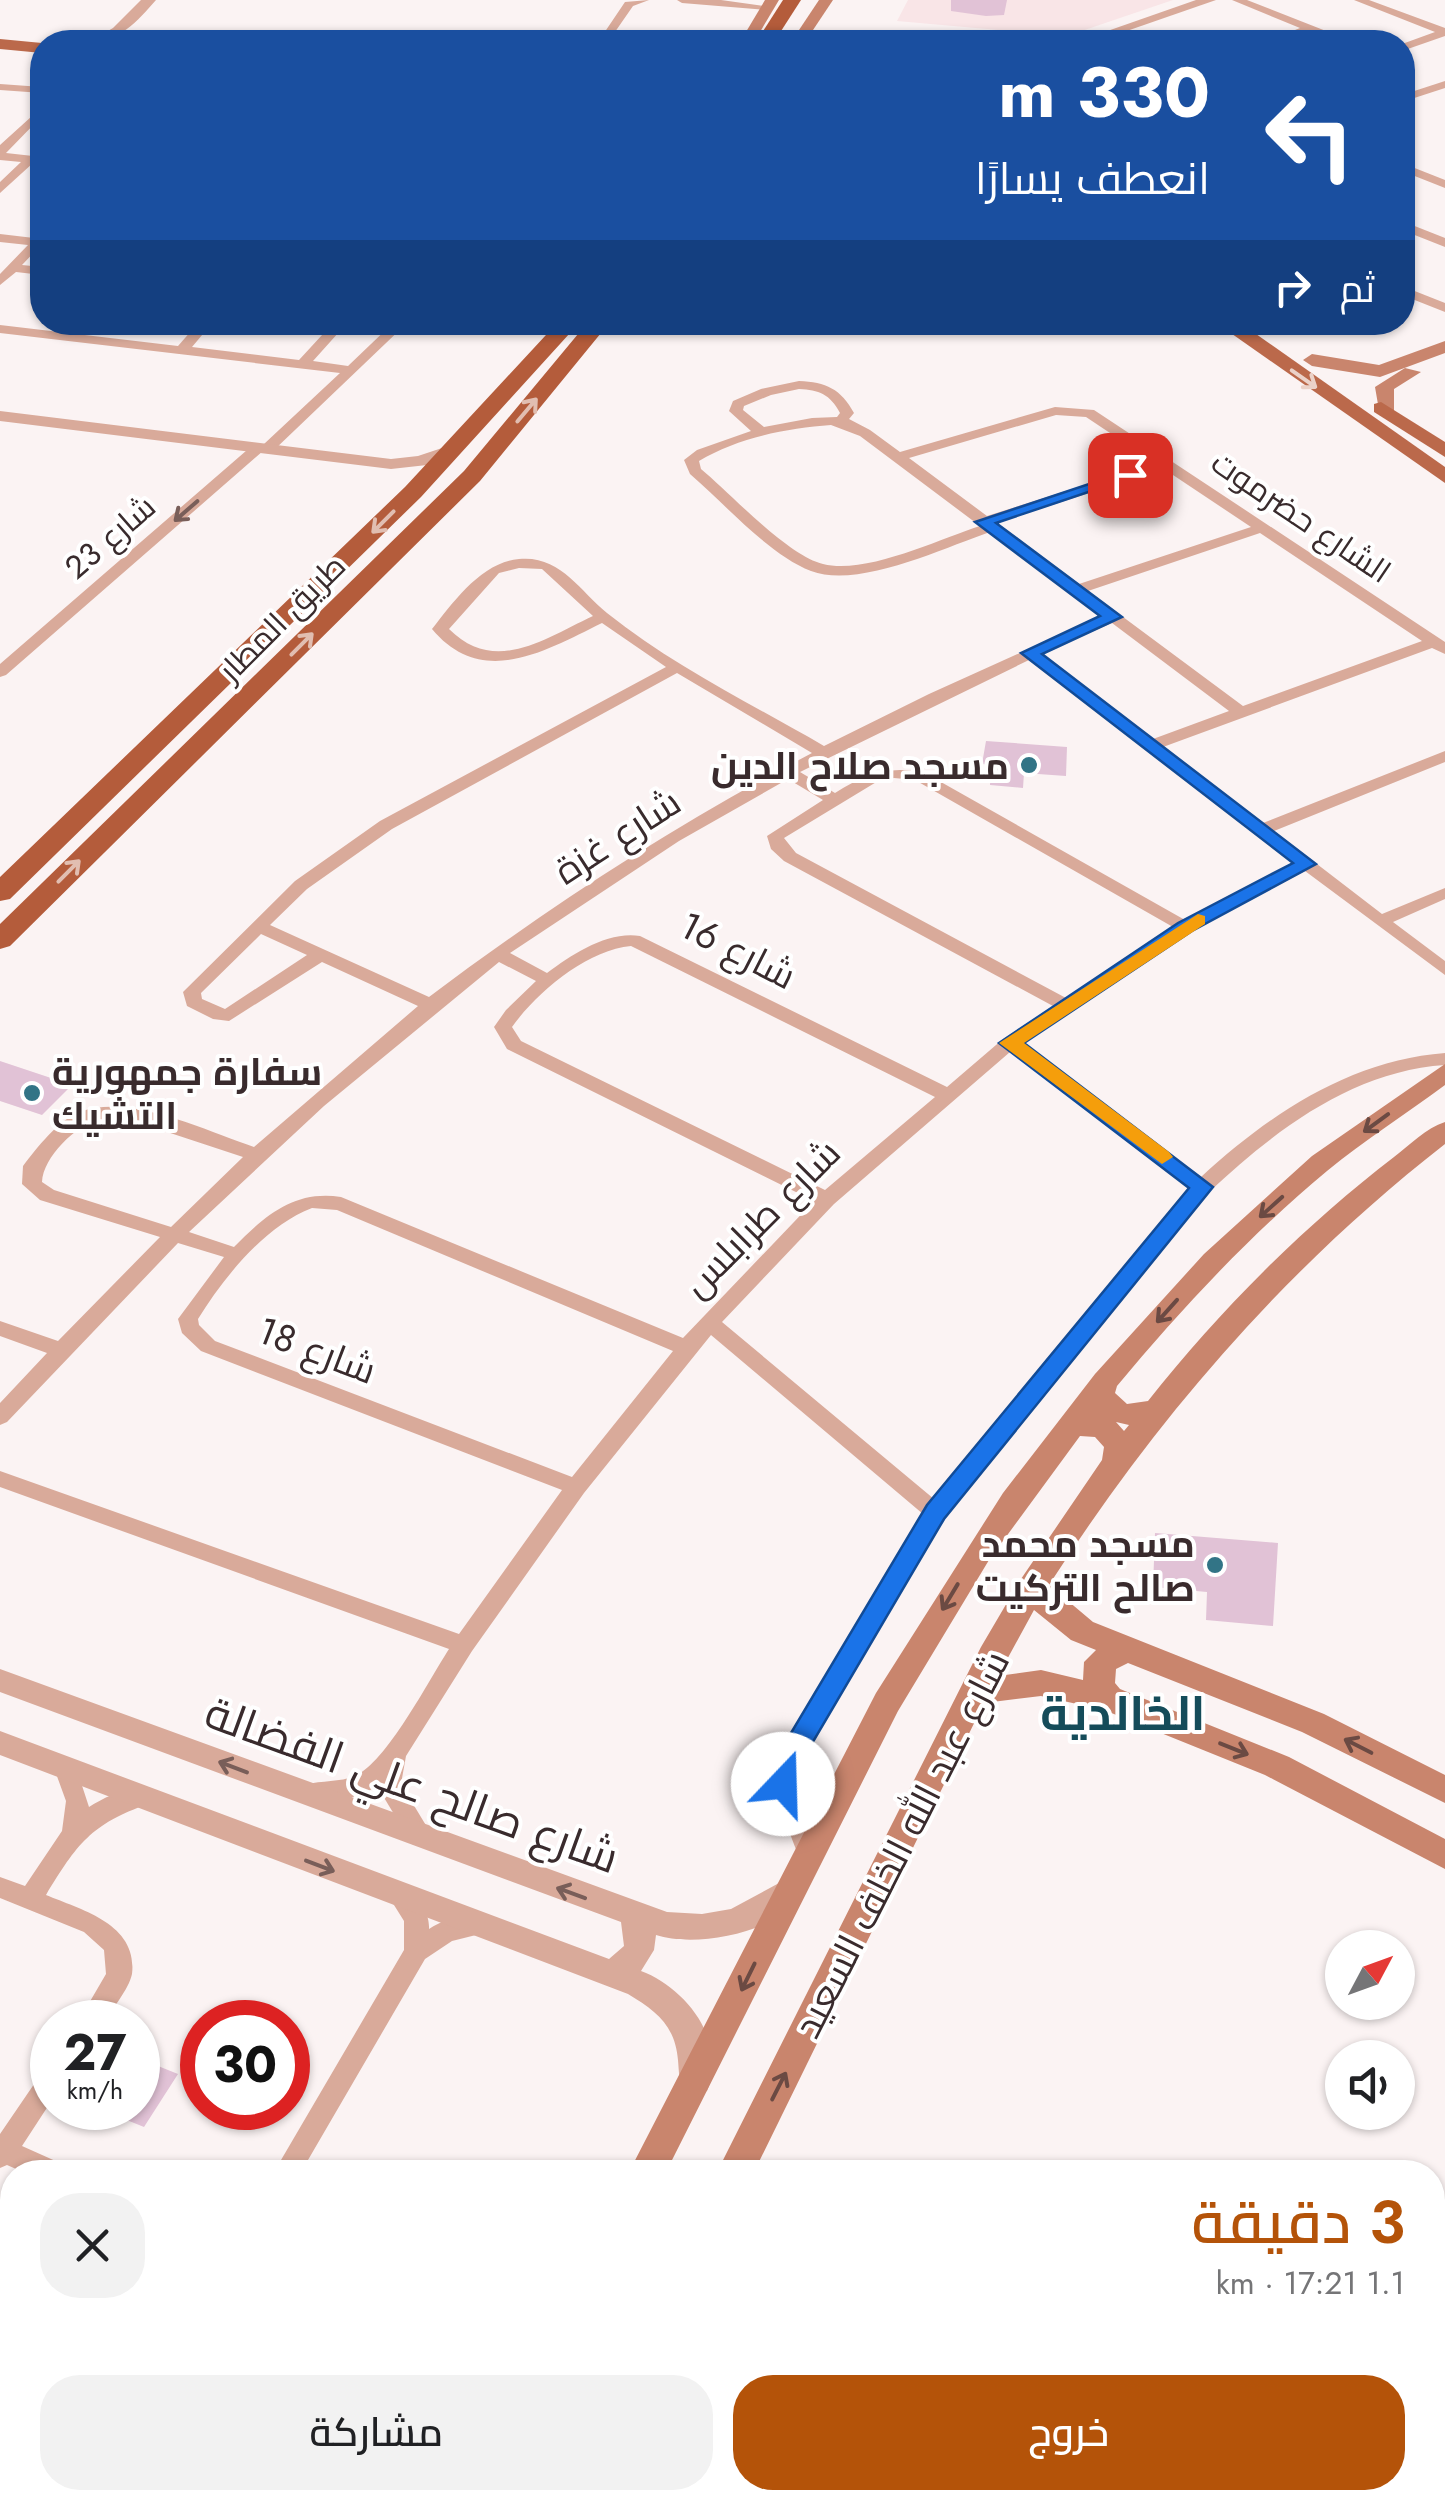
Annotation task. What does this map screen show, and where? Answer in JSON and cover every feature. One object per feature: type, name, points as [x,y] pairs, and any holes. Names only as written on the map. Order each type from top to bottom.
[{"type":"highway","points":[[773,30],[792,0]]},
{"type":"highway","points":[[790,30],[808,0]]},
{"type":"highway","name":"طريق المطار","points":[[0,893],[573,335]]},
{"type":"highway","name":"طريق المطار","points":[[0,940],[472,476],[577,335]]},
{"type":"highway","points":[[146,795],[130,800],[121,793],[210,701],[224,678]]},
{"type":"main road","points":[[806,30],[826,0]]},
{"type":"main road","points":[[754,30],[769,4]]},
{"type":"main road","points":[[0,44],[30,47]]},
{"type":"main road","points":[[0,54],[30,57]]},
{"type":"main road","points":[[1243,335],[1445,477]]},
{"type":"main road","points":[[1278,335],[1445,451]]},
{"type":"main road","points":[[1386,375],[1445,347]]},
{"type":"main road","points":[[1312,360],[1386,375],[1445,358]]},
{"type":"main road","points":[[1386,375],[1382,397],[1387,412]]},
{"type":"main road","name":"شارع عبد الله الخلف السعيد","points":[[653,2160],[912,1660],[968,1568],[1064,1432],[1196,1279],[1308,1174],[1445,1072]]},
{"type":"main road","name":"شارع عبد الله الخلف السعيد","points":[[741,2160],[974,1692],[1032,1588],[1117,1460],[1156,1410],[1283,1268],[1353,1203],[1445,1130]]},
{"type":"main road","points":[[1106,1380],[1100,1393],[1106,1406],[1122,1415],[1141,1416],[1156,1410]]},
{"type":"main road","points":[[1064,1432],[1075,1426],[1103,1428],[1119,1445],[1117,1460]]},
{"type":"main road","points":[[1032,1588],[1056,1614],[1082,1631],[1313,1723],[1445,1790]]},
{"type":"main road","points":[[1109,1698],[1096,1674],[1100,1662],[1125,1650]]},
{"type":"main road","points":[[974,1692],[1041,1682],[1109,1698],[1277,1766],[1445,1855]]},
{"type":"street","points":[[119,30],[153,0]]},
{"type":"street","points":[[125,30],[153,0]]},
{"type":"street","points":[[610,30],[628,2],[644,0]]},
{"type":"street","points":[[682,0],[769,4]]},
{"type":"street","points":[[1124,30],[1209,0]]},
{"type":"street","points":[[1237,0],[1315,30]]},
{"type":"street","points":[[1359,0],[1445,32]]},
{"type":"street","points":[[1304,30],[1310,28]]},
{"type":"street","points":[[1415,43],[1445,32]]},
{"type":"street","points":[[1415,94],[1445,84]]},
{"type":"street","points":[[0,87],[30,89]]},
{"type":"street","points":[[1,151],[30,122]]},
{"type":"street","points":[[1,151],[30,158]]},
{"type":"street","points":[[0,189],[30,165]]},
{"type":"street","points":[[1415,171],[1445,184]]},
{"type":"street","points":[[1415,230],[1445,243]]},
{"type":"street","points":[[0,238],[30,240]]},
{"type":"street","points":[[0,281],[30,250]]},
{"type":"street","points":[[12,268],[30,270]]},
{"type":"street","points":[[1415,295],[1445,308]]},
{"type":"street","points":[[0,329],[30,328]]},
{"type":"street","points":[[90,335],[351,370]]},
{"type":"street","points":[[182,350],[196,335]]},
{"type":"street","points":[[302,365],[330,335]]},
{"type":"street","points":[[264,447],[388,335]]},
{"type":"street","points":[[762,433],[736,411],[738,404],[795,384],[817,386],[842,401],[847,413],[841,421]]},
{"type":"street","name":"الشارع حضرموت","points":[[898,457],[1072,410],[1095,415],[1439,646]]},
{"type":"street","name":"شارع 23","points":[[0,416],[391,464],[421,461],[454,449]]},
{"type":"street","points":[[1168,464],[986,524],[858,568],[817,568],[691,465],[694,456],[762,433],[841,421],[898,457],[986,524],[1241,712]]},
{"type":"street","name":"شارع 23","points":[[0,672],[264,447]]},
{"type":"street","points":[[391,464],[410,476],[413,492]]},
{"type":"street","points":[[1076,590],[1264,528]]},
{"type":"street","points":[[603,617],[503,660],[472,653],[440,628],[494,570],[519,562],[546,565],[603,617],[677,668],[824,754]]},
{"type":"street","name":"شارع غزة","points":[[0,1418],[173,1234],[256,1155],[431,1005],[500,954],[601,886],[788,772],[1030,653],[1113,617]]},
{"type":"street","points":[[1150,746],[1439,646]]},
{"type":"street","points":[[1030,653],[1445,970]]},
{"type":"street","points":[[320,956],[229,1015],[219,1015],[192,1002],[192,992],[301,885],[386,825],[677,668]]},
{"type":"street","points":[[1261,830],[1445,756]]},
{"type":"street","points":[[788,772],[833,799]]},
{"type":"street","points":[[1064,1005],[790,857],[777,845],[779,831],[882,774],[919,776],[1185,927]]},
{"type":"street","name":"شارع طرابلس","points":[[302,1793],[360,1785],[396,1756],[464,1645],[576,1487],[686,1348],[827,1199],[945,1094],[1064,1005],[1185,927],[1306,864]]},
{"type":"street","points":[[1380,921],[1445,893]]},
{"type":"street","points":[[258,926],[431,1005]]},
{"type":"street","name":"شارع 16","points":[[827,1199],[514,1045],[504,1034],[507,1020],[549,981],[614,940],[648,944],[945,1094]]},
{"type":"street","points":[[500,954],[549,981]]},
{"type":"street","points":[[1010,1043],[1202,1187]]},
{"type":"street","name":"شارع عبد الله الخلف السعيد","points":[[809,1853],[783,1784],[798,1743],[936,1512],[1202,1187],[1231,1158],[1300,1112],[1388,1064],[1445,1058]]},
{"type":"street","points":[[256,1155],[112,1112],[79,1119],[33,1166],[32,1184],[38,1191],[239,1255],[299,1205],[323,1201],[341,1204],[686,1348]]},
{"type":"street","name":"شارع 18","points":[[239,1255],[188,1319],[188,1328],[208,1346],[576,1487]]},
{"type":"street","points":[[710,1322],[936,1512]]},
{"type":"street","points":[[0,1328],[61,1350]]},
{"type":"street","points":[[0,1480],[464,1645]]},
{"type":"street","name":"شارع صالح علي الفضالة","points":[[1,1681],[632,1915],[692,1929],[721,1928],[744,1922],[792,1889]]},
{"type":"street","points":[[0,1743],[639,1984],[681,2012],[691,2032],[695,2083]]},
{"type":"street","points":[[396,1756],[389,1785],[421,1837]]},
{"type":"street","points":[[66,1768],[78,1801],[74,1830]]},
{"type":"street","points":[[31,1898],[74,1830],[98,1810],[140,1797]]},
{"type":"street","points":[[0,1886],[93,1925],[116,1945],[119,1975],[104,2000]]},
{"type":"street","points":[[401,1897],[418,1918],[416,1951]]},
{"type":"street","points":[[610,1973],[623,1968],[640,1948],[642,1937],[632,1915]]},
{"type":"street","points":[[294,2160],[416,1951],[446,1931],[479,1925]]},
{"type":"street","points":[[2,2154],[30,2112]]},
{"type":"shaded area","points":[[908,0],[1173,0],[1085,30],[999,30],[897,21]]},
{"type":"building","points":[[951,0],[1007,0],[1004,15],[986,16],[951,11]]},
{"type":"building","name":"مسجد صلاح الدين","points":[[986,741],[1067,747],[1066,776],[1024,773],[1023,788],[990,785],[991,765],[982,764]]},
{"type":"building","name":"سفارة جمهورية التشيك","points":[[0,1061],[72,1085],[42,1115],[0,1101]]},
{"type":"building","name":"مسجد محمد صالح التركيت","points":[[1155,1533],[1278,1543],[1273,1626],[1206,1620],[1207,1592],[1153,1587]]},
{"type":"building","points":[[160,2067],[178,2074],[160,2102]]},
{"type":"slow traffic","points":[[1162,1157],[1010,1043],[1198,920]]},
{"type":"place","name":"مسجد صلاح الدين","points":[[1029,765]]},
{"type":"place","name":"سفارة جمهورية التشيك","points":[[32,1093]]},
{"type":"place","name":"مسجد محمد صالح التركيت","points":[[1215,1565]]},
{"type":"district","name":"الخالدية","points":[[1123,1713]]},
{"type":"route","points":[[783,1784],[798,1743],[883,1594],[936,1512],[1052,1367],[1170,1231],[1202,1187],[1010,1043],[1185,927],[1306,864],[1030,653],[1113,617],[983,522],[1130,475]]}]
